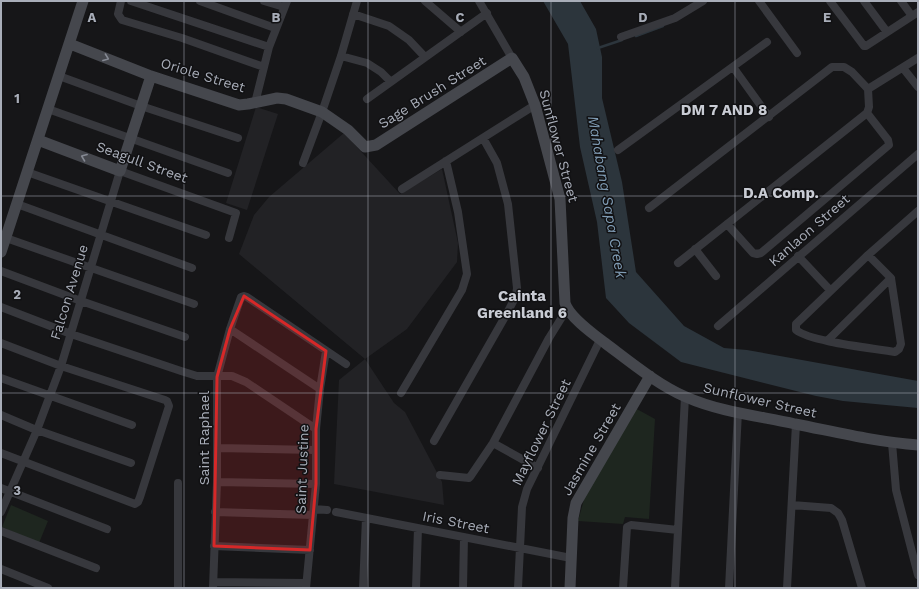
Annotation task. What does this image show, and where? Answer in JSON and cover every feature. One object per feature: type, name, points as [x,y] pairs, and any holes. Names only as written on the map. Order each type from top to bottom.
[{"type":"street","points":[[1,252],[84,1]]},
{"type":"street","points":[[121,1],[118,14],[122,20],[182,38],[264,67]]},
{"type":"street","points":[[131,1],[269,47]]},
{"type":"street","points":[[200,1],[276,28]]},
{"type":"street","points":[[255,103],[269,47],[285,4],[264,1]]},
{"type":"street","points":[[303,163],[341,56],[357,1]]},
{"type":"street","points":[[425,1],[461,32]]},
{"type":"street","name":"Sunflower Street","points":[[479,1],[524,78],[535,105],[560,199],[565,303],[572,316],[600,340],[650,376],[685,397],[704,404],[796,424],[892,443],[918,445]]},
{"type":"street","points":[[621,37],[675,18],[703,1]]},
{"type":"street","points":[[758,1],[797,53]]},
{"type":"street","points":[[830,1],[863,46],[866,46],[915,14],[901,1]]},
{"type":"street","points":[[864,1],[887,32]]},
{"type":"street","points":[[353,14],[389,26],[409,40],[425,57]]},
{"type":"street","points":[[367,99],[487,14]]},
{"type":"street","points":[[618,150],[766,42]]},
{"type":"street","name":"Oriole Street","points":[[70,44],[152,76],[239,105],[277,98],[322,112],[348,130],[366,147]]},
{"type":"street","points":[[341,56],[367,62],[381,72],[391,82]]},
{"type":"street","name":"Sage Brush Street","points":[[366,147],[376,145],[512,58]]},
{"type":"street","points":[[868,89],[918,58]]},
{"type":"street","points":[[733,67],[769,117]]},
{"type":"street","points":[[649,208],[832,67],[844,67],[852,72],[868,89],[869,107],[867,112],[678,263]]},
{"type":"street","points":[[903,68],[918,87]]},
{"type":"street","points":[[59,76],[141,106],[238,138]]},
{"type":"street","name":"Falcon Avenue","points":[[1,512],[24,462],[51,396],[72,334],[130,139],[152,76]]},
{"type":"street","points":[[402,188],[535,105]]},
{"type":"street","points":[[48,109],[228,173]]},
{"type":"street","points":[[727,224],[753,253],[761,253],[889,145],[888,140],[867,112]]},
{"type":"street","points":[[434,441],[516,296],[517,288],[508,204],[497,163],[483,138]]},
{"type":"street","name":"Seagull Street","points":[[38,140],[236,213],[229,238]]},
{"type":"street","name":"Kanlaon Street","points":[[718,326],[918,154]]},
{"type":"street","points":[[401,393],[462,290],[467,274],[458,212],[446,161]]},
{"type":"street","points":[[27,172],[206,235]]},
{"type":"street","points":[[17,204],[192,268]]},
{"type":"street","points":[[868,255],[891,278],[901,344],[899,349],[895,352],[828,340],[802,335],[796,330],[796,324],[830,290],[868,255],[916,216]]},
{"type":"street","points":[[6,238],[194,304]]},
{"type":"street","points":[[695,249],[716,276]]},
{"type":"street","points":[[798,256],[830,290]]},
{"type":"street","points":[[1,271],[81,301],[185,337]]},
{"type":"street","points":[[828,340],[891,278]]},
{"type":"street","name":"Saint Raphael","points":[[214,585],[217,482],[217,377],[230,329],[241,297],[247,297],[326,352]]},
{"type":"street","points":[[1,307],[72,334],[197,376],[232,376],[246,382],[316,429]]},
{"type":"street","points":[[440,475],[470,477],[493,443],[545,345],[567,309]]},
{"type":"street","points":[[230,329],[320,389]]},
{"type":"street","name":"Mayflower Street","points":[[518,588],[522,507],[527,489],[600,340]]},
{"type":"street","points":[[1,343],[61,366],[165,400],[169,403],[140,497],[138,502],[133,504],[1,453]]},
{"type":"street","points":[[326,352],[346,364]]},
{"type":"street","name":"Saint Justine","points":[[306,585],[316,484],[316,429],[326,352]]},
{"type":"street","name":"Jasmine Street","points":[[570,588],[573,518],[576,503],[650,376]]},
{"type":"street","points":[[1,378],[132,425]]},
{"type":"street","points":[[675,588],[685,397]]},
{"type":"street","points":[[729,588],[738,412]]},
{"type":"street","points":[[1,415],[37,430],[131,463]]},
{"type":"street","points":[[787,588],[796,424]]},
{"type":"street","points":[[493,443],[538,468]]},
{"type":"street","points":[[892,443],[896,490],[918,574]]},
{"type":"street","points":[[217,448],[315,450]]},
{"type":"street","points":[[217,482],[316,484]]},
{"type":"street","points":[[178,483],[178,588]]},
{"type":"street","points":[[1,488],[107,529]]},
{"type":"street","points":[[792,505],[831,508],[838,513],[842,520],[862,588]]},
{"type":"street","points":[[215,512],[314,512],[327,510]]},
{"type":"street","name":"Iris Street","points":[[336,512],[571,558]]},
{"type":"street","points":[[363,588],[366,518]]},
{"type":"street","points":[[623,588],[627,528],[631,524],[678,530]]},
{"type":"street","points":[[416,588],[418,528]]},
{"type":"street","points":[[1,531],[96,568]]},
{"type":"street","points":[[463,588],[464,537]]},
{"type":"street","points":[[214,546],[310,550]]},
{"type":"street","points":[[1,569],[48,588]]},
{"type":"street","points":[[214,585],[306,585]]},
{"type":"highlighted area","points":[[244,296],[326,351],[316,429],[316,484],[310,550],[214,546],[217,377],[230,329]]},
{"type":"shaded area","points":[[256,107],[278,114],[247,210],[226,203]]},
{"type":"shaded area","points":[[344,133],[400,194],[442,169],[458,243],[457,262],[407,329],[365,359],[239,254],[254,215],[269,197]]},
{"type":"shaded area","points":[[365,359],[394,403],[405,412],[442,482],[444,505],[334,484],[339,380]]},
{"type":"shaded area","points":[[635,408],[655,419],[649,519],[625,517],[623,524],[578,521],[585,496]]},
{"type":"shaded area","points":[[11,505],[48,521],[39,543],[2,527]]},
{"type":"water","name":"Mahabang Sapa Creek","points":[[543,1],[580,1],[596,29],[602,57],[602,98],[622,182],[636,272],[684,326],[724,348],[747,350],[918,381],[918,408],[843,401],[816,396],[681,362],[629,323],[606,298],[597,222],[580,147],[568,44]]},
{"type":"waterway","points":[[636,36],[663,26]]},
{"type":"waterway","points":[[598,48],[622,40]]},
{"type":"district","name":"DM 7 AND 8","points":[[724,110]]},
{"type":"district","name":"D.A Comp.","points":[[781,193]]},
{"type":"district","name":"Cainta Greenland 6","points":[[522,304]]}]
